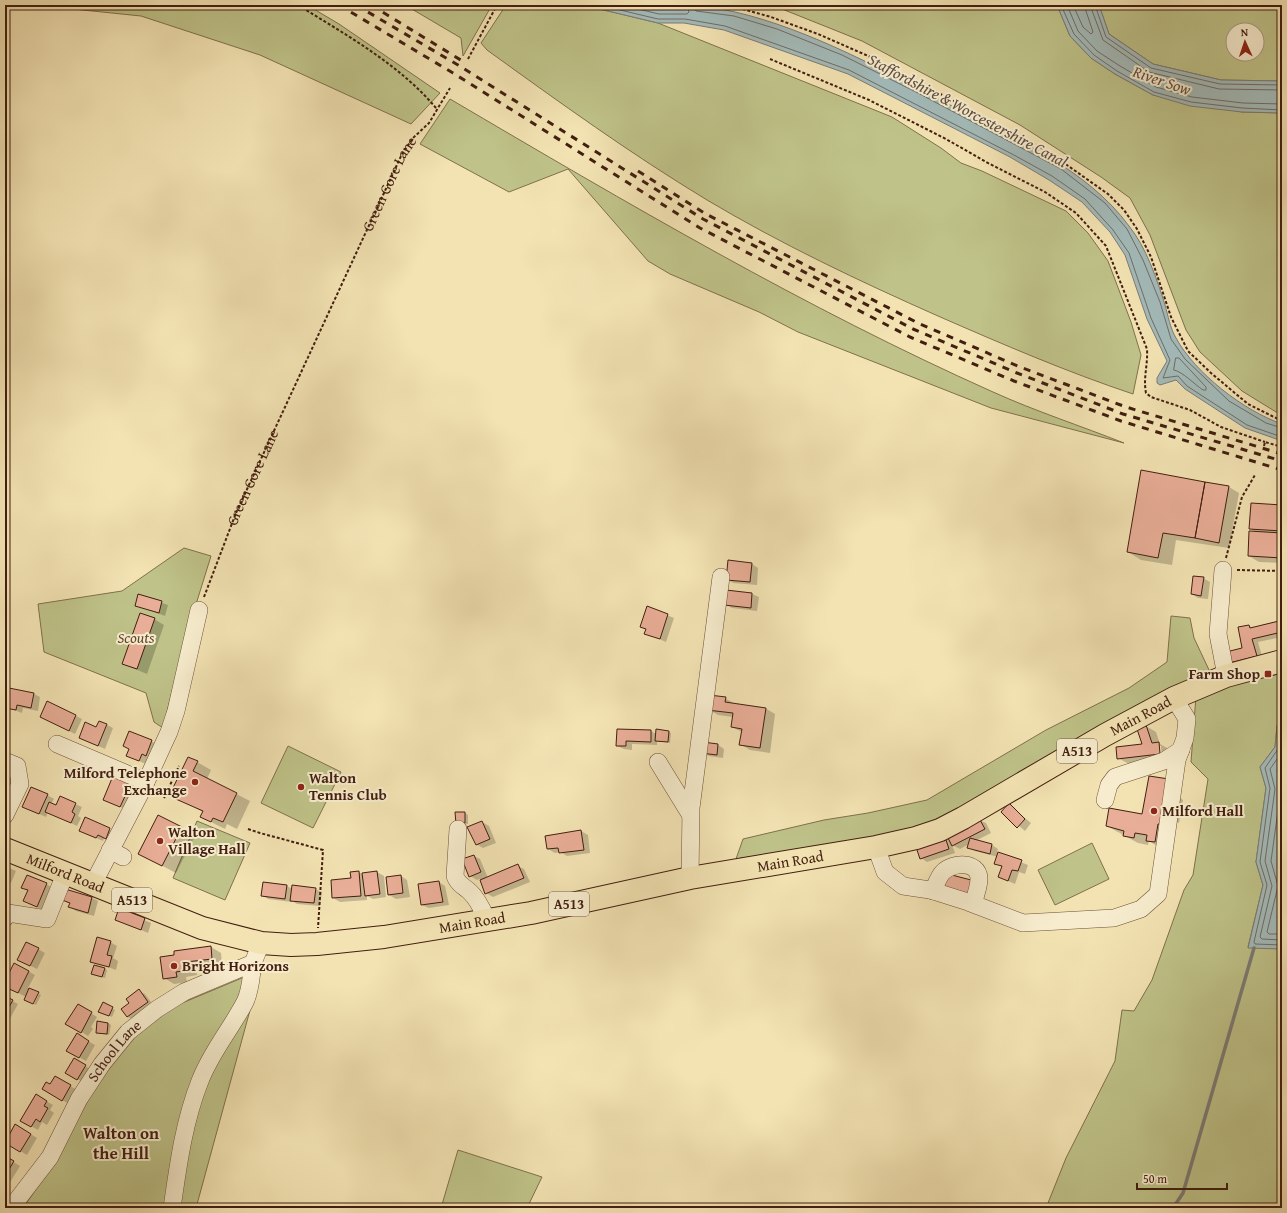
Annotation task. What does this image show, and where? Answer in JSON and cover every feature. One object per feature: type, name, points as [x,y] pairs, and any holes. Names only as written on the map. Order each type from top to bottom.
[{"type":"highway","name":"Main Road","points":[[261,943],[317,944],[384,937],[531,913],[690,878],[876,847],[916,838],[940,830],[963,818],[1104,735],[1174,698],[1226,676],[1282,661]]},
{"type":"highway","name":"Milford Road","points":[[5,849],[202,928],[261,943]]},
{"type":"street","points":[[1223,570],[1218,634],[1226,676]]},
{"type":"street","points":[[690,878],[690,814],[721,577]]},
{"type":"street","points":[[93,884],[116,854],[146,782],[159,756],[176,711],[199,610]]},
{"type":"street","points":[[876,847],[885,872],[903,886],[933,891],[973,903],[1023,923],[1114,918],[1141,909],[1158,894],[1177,760],[1185,738],[1187,719],[1174,698]]},
{"type":"street","points":[[57,744],[146,782]]},
{"type":"street","points":[[1105,800],[1109,785],[1115,777],[1164,761],[1181,750]]},
{"type":"street","points":[[5,761],[17,766],[20,784],[5,815]]},
{"type":"street","points":[[658,762],[690,814]]},
{"type":"street","points":[[458,829],[454,876],[457,882],[475,898],[488,920]]},
{"type":"street","points":[[933,891],[944,871],[957,865],[971,866],[977,871],[979,879],[973,903]]},
{"type":"street","points":[[5,918],[8,913],[47,919],[65,874]]},
{"type":"street","points":[[172,1208],[188,1120],[200,1081],[213,1052],[245,1002],[250,988],[253,963],[261,943]]},
{"type":"street","name":"School Lane","points":[[11,1208],[50,1157],[79,1099],[102,1064],[128,1032],[157,1009],[184,992],[253,963]]},
{"type":"path","points":[[298,5],[396,69],[420,89],[436,108]]},
{"type":"path","points":[[468,59],[497,5]]},
{"type":"path","points":[[728,5],[771,17],[818,34],[876,59],[1047,151],[1108,194],[1124,210],[1137,229],[1151,257],[1172,317],[1188,351],[1248,404],[1282,421]]},
{"type":"path","points":[[770,58],[869,100],[925,128],[1045,192],[1076,213],[1106,246],[1117,270],[1147,350],[1148,361],[1145,376],[1146,393],[1151,397],[1190,410],[1221,427],[1282,447]]},
{"type":"path","name":"Green Gore Lane","points":[[199,610],[236,513],[402,154],[413,138],[428,123],[436,108],[450,88]]},
{"type":"path","points":[[1264,446],[1265,442]]},
{"type":"path","points":[[1255,475],[1242,497],[1223,570],[1282,571]]},
{"type":"path","points":[[164,798],[179,766]]},
{"type":"path","points":[[248,829],[323,850],[317,944]]},
{"type":"green space","points":[[34,5],[307,5],[339,24],[440,93],[411,124],[260,55],[141,16]]},
{"type":"green space","points":[[405,5],[492,5],[463,56],[461,38]]},
{"type":"green space","points":[[506,5],[583,5],[658,23],[892,117],[941,148],[961,163],[982,171],[1066,211],[1088,233],[1108,261],[1131,322],[1141,355],[1133,394],[1035,357],[938,316],[763,232],[707,200],[596,127],[487,50],[481,43]]},
{"type":"green space","points":[[767,5],[1057,5],[1070,36],[1091,58],[1115,74],[1153,95],[1242,112],[1282,113],[1282,413],[1276,412],[1242,391],[1200,352],[1186,330],[1150,235],[1130,198],[1101,177],[1020,125],[862,41],[777,7]]},
{"type":"green space","points":[[1099,5],[1282,5],[1282,81],[1221,80],[1153,64],[1109,34]]},
{"type":"green space","points":[[450,99],[583,177],[785,290],[923,360],[993,392],[1124,443],[991,408],[798,332],[759,312],[670,274],[648,261],[568,169],[509,192],[420,144]]},
{"type":"green space","name":"Scouts","points":[[184,548],[211,556],[184,643],[163,728],[154,722],[146,693],[44,652],[38,604],[122,591]]},
{"type":"green space","points":[[1171,616],[1190,618],[1194,638],[1210,672],[931,824],[883,836],[736,859],[743,839],[824,820],[868,813],[927,800],[1046,730],[1129,688],[1167,662]]},
{"type":"green space","points":[[1282,668],[1282,716],[1277,726],[1275,747],[1260,767],[1266,788],[1256,862],[1263,885],[1248,947],[1282,949],[1282,1208],[1046,1208],[1066,1158],[1115,1061],[1122,1010],[1134,1011],[1152,980],[1184,890],[1193,875],[1208,779],[1191,762],[1196,696]]},
{"type":"green space","name":"Walton Tennis Club","points":[[288,746],[341,772],[313,828],[261,803]]},
{"type":"green space","points":[[197,821],[250,843],[225,900],[173,878]]},
{"type":"green space","points":[[1092,843],[1109,879],[1055,905],[1038,870]]},
{"type":"green space","points":[[261,970],[196,1208],[23,1208],[55,1162],[93,1091],[134,1034],[175,1006]]},
{"type":"green space","points":[[458,1150],[542,1177],[527,1208],[441,1208]]},
{"type":"water","points":[[659,4],[697,6],[735,12],[791,29],[819,40],[875,66],[1002,131],[1049,157],[1093,188],[1112,206],[1135,234],[1146,253],[1155,274],[1174,334],[1184,351],[1208,377],[1222,389],[1252,410],[1282,424],[1282,441],[1245,428],[1185,389],[1176,380],[1160,385],[1157,383],[1157,378],[1167,361],[1147,319],[1125,255],[1110,232],[1082,202],[1049,180],[1010,157],[848,74],[724,30],[684,23],[658,23],[583,5]]},
{"type":"water","name":"River Sow","points":[[1057,5],[1099,5],[1109,34],[1153,64],[1221,80],[1282,81],[1282,113],[1242,112],[1190,106],[1153,95],[1115,74],[1091,58],[1070,36]]},
{"type":"water","points":[[1282,716],[1282,949],[1248,948],[1263,885],[1256,862],[1266,788],[1260,767],[1275,747],[1277,726]]},
{"type":"building","points":[[1141,470],[1205,482],[1195,538],[1163,533],[1158,558],[1127,552]]},
{"type":"building","points":[[1205,482],[1229,486],[1219,543],[1195,538]]},
{"type":"building","points":[[1251,503],[1282,505],[1282,531],[1249,529]]},
{"type":"building","points":[[1249,531],[1282,533],[1282,558],[1248,556]]},
{"type":"building","points":[[728,560],[752,563],[750,582],[726,580]]},
{"type":"building","points":[[1193,576],[1204,577],[1201,596],[1191,594]]},
{"type":"building","points":[[726,590],[752,593],[751,608],[724,605]]},
{"type":"building","points":[[138,594],[162,601],[159,613],[135,606]]},
{"type":"building","points":[[647,606],[668,614],[660,639],[644,634],[646,629],[640,627]]},
{"type":"building","points":[[140,613],[155,618],[137,669],[122,664]]},
{"type":"building","points":[[1282,614],[1282,632],[1252,639],[1257,656],[1229,663],[1226,652],[1242,648],[1238,627],[1249,625],[1250,628],[1279,621],[1278,615]]},
{"type":"building","points":[[9,688],[34,693],[31,708],[17,705],[16,710],[5,708]]},
{"type":"building","points":[[709,695],[726,697],[725,702],[766,708],[760,748],[739,745],[742,729],[731,727],[733,713],[707,710]]},
{"type":"building","points":[[47,701],[76,715],[69,731],[40,717]]},
{"type":"building","points":[[99,721],[107,724],[98,746],[79,738],[85,722],[96,727]]},
{"type":"building","points":[[1146,725],[1152,743],[1159,742],[1160,754],[1117,759],[1116,747],[1142,744],[1137,729]]},
{"type":"building","points":[[617,729],[651,730],[651,742],[626,741],[626,746],[616,746]]},
{"type":"building","points":[[656,729],[669,731],[668,742],[655,741]]},
{"type":"building","points":[[129,731],[152,740],[146,756],[142,754],[139,761],[126,756],[129,749],[123,746]]},
{"type":"building","points":[[703,742],[718,744],[717,755],[701,753]]},
{"type":"building","name":"Milford Telephone Exchange","points":[[188,757],[198,761],[193,771],[237,793],[223,822],[213,818],[211,822],[200,817],[203,811],[169,796]]},
{"type":"building","points":[[115,771],[133,779],[120,807],[103,800]]},
{"type":"building","name":"Milford Hall","points":[[1149,776],[1169,779],[1161,824],[1158,824],[1155,842],[1146,841],[1147,835],[1135,833],[1134,838],[1123,836],[1124,831],[1106,826],[1109,808],[1142,814]]},
{"type":"building","points":[[31,787],[48,794],[39,814],[22,807]]},
{"type":"building","points":[[60,796],[76,803],[72,812],[75,814],[71,823],[45,812],[49,802],[56,805]]},
{"type":"building","points":[[1009,803],[1025,819],[1017,828],[1001,812]]},
{"type":"building","points":[[455,812],[465,812],[465,823],[456,824]]},
{"type":"building","name":"Walton Village Hall","points":[[158,815],[182,827],[162,866],[138,854]]},
{"type":"building","points":[[85,817],[110,828],[106,839],[98,835],[96,838],[79,831]]},
{"type":"building","points":[[979,818],[985,829],[952,846],[947,836]]},
{"type":"building","points":[[482,821],[490,839],[476,845],[467,827]]},
{"type":"building","points":[[581,830],[584,850],[559,853],[558,848],[547,849],[545,836]]},
{"type":"building","points":[[945,837],[949,849],[920,859],[916,847]]},
{"type":"building","points":[[970,838],[992,844],[990,854],[967,848]]},
{"type":"building","points":[[998,852],[1022,860],[1018,871],[1012,870],[1008,881],[998,877],[1002,866],[994,864]]},
{"type":"building","points":[[474,855],[481,872],[469,877],[462,859]]},
{"type":"building","points":[[518,864],[524,878],[485,894],[480,880]]},
{"type":"building","points":[[359,871],[361,896],[332,898],[331,880],[351,878],[350,872]]},
{"type":"building","points":[[377,871],[380,894],[365,896],[362,873]]},
{"type":"building","points":[[944,873],[975,881],[972,895],[940,887]]},
{"type":"building","points":[[27,875],[47,883],[37,907],[23,901],[28,890],[21,888]]},
{"type":"building","points":[[401,875],[403,893],[388,895],[386,877]]},
{"type":"building","points":[[439,881],[443,902],[421,905],[418,884]]},
{"type":"building","points":[[263,882],[287,885],[285,899],[261,896]]},
{"type":"building","points":[[292,885],[316,888],[314,903],[290,901]]},
{"type":"building","points":[[65,889],[92,897],[88,913],[68,907],[70,903],[62,900]]},
{"type":"building","points":[[119,908],[145,918],[141,930],[115,920]]},
{"type":"building","points":[[97,937],[111,941],[107,955],[112,956],[109,967],[90,962]]},
{"type":"building","points":[[26,942],[39,948],[30,966],[17,960]]},
{"type":"building","name":"Bright Horizons","points":[[211,946],[212,959],[186,962],[188,970],[176,972],[177,977],[163,979],[160,957],[174,955],[174,951]]},
{"type":"building","points":[[14,963],[29,971],[18,993],[5,987],[5,981]]},
{"type":"building","points":[[94,965],[105,968],[102,977],[91,974]]},
{"type":"building","points":[[29,988],[39,992],[33,1004],[24,1000]]},
{"type":"building","points":[[139,989],[148,1002],[127,1017],[121,1009],[129,1003],[126,999]]},
{"type":"building","points":[[5,996],[13,1000],[8,1009],[5,1008]]},
{"type":"building","points":[[103,1002],[113,1007],[109,1016],[98,1012]]},
{"type":"building","points":[[78,1004],[92,1012],[81,1033],[65,1024]]},
{"type":"building","points":[[97,1021],[108,1023],[107,1034],[96,1033]]},
{"type":"building","points":[[77,1033],[89,1041],[79,1058],[66,1051]]},
{"type":"building","points":[[74,1058],[86,1065],[77,1080],[65,1073]]},
{"type":"building","points":[[55,1076],[71,1085],[62,1101],[42,1089],[46,1082],[50,1084]]},
{"type":"building","points":[[36,1094],[47,1101],[44,1106],[48,1108],[40,1122],[36,1119],[31,1127],[20,1121]]},
{"type":"building","points":[[15,1124],[31,1134],[20,1152],[5,1143]]},
{"type":"building","points":[[5,1156],[14,1161],[5,1176]]},
{"type":"waterway","points":[[1173,1208],[1183,1193],[1254,948]]},
{"type":"railway","points":[[339,5],[453,73],[700,228],[910,337],[1014,381],[1121,421],[1282,470]]},
{"type":"railway","points":[[356,5],[458,65],[703,219],[913,329],[1017,373],[1123,414],[1282,461]]},
{"type":"railway","points":[[371,5],[464,62]]},
{"type":"railway","points":[[638,171],[706,214],[918,323],[1020,367],[1126,407],[1282,454]]},
{"type":"place","name":"Farm Shop","points":[[1268,674]]},
{"type":"place","name":"Milford Telephone Exchange","points":[[195,782]]},
{"type":"place","name":"Walton Tennis Club","points":[[301,787]]},
{"type":"place","name":"Milford Hall","points":[[1154,811]]},
{"type":"place","name":"Walton Village Hall","points":[[160,841]]},
{"type":"place","name":"Bright Horizons","points":[[174,966]]},
{"type":"district","name":"Walton on the Hill","points":[[121,1143]]},
{"type":"water label","name":"Staffordshire & Worcestershire Canal","points":[[968,110]]}]
